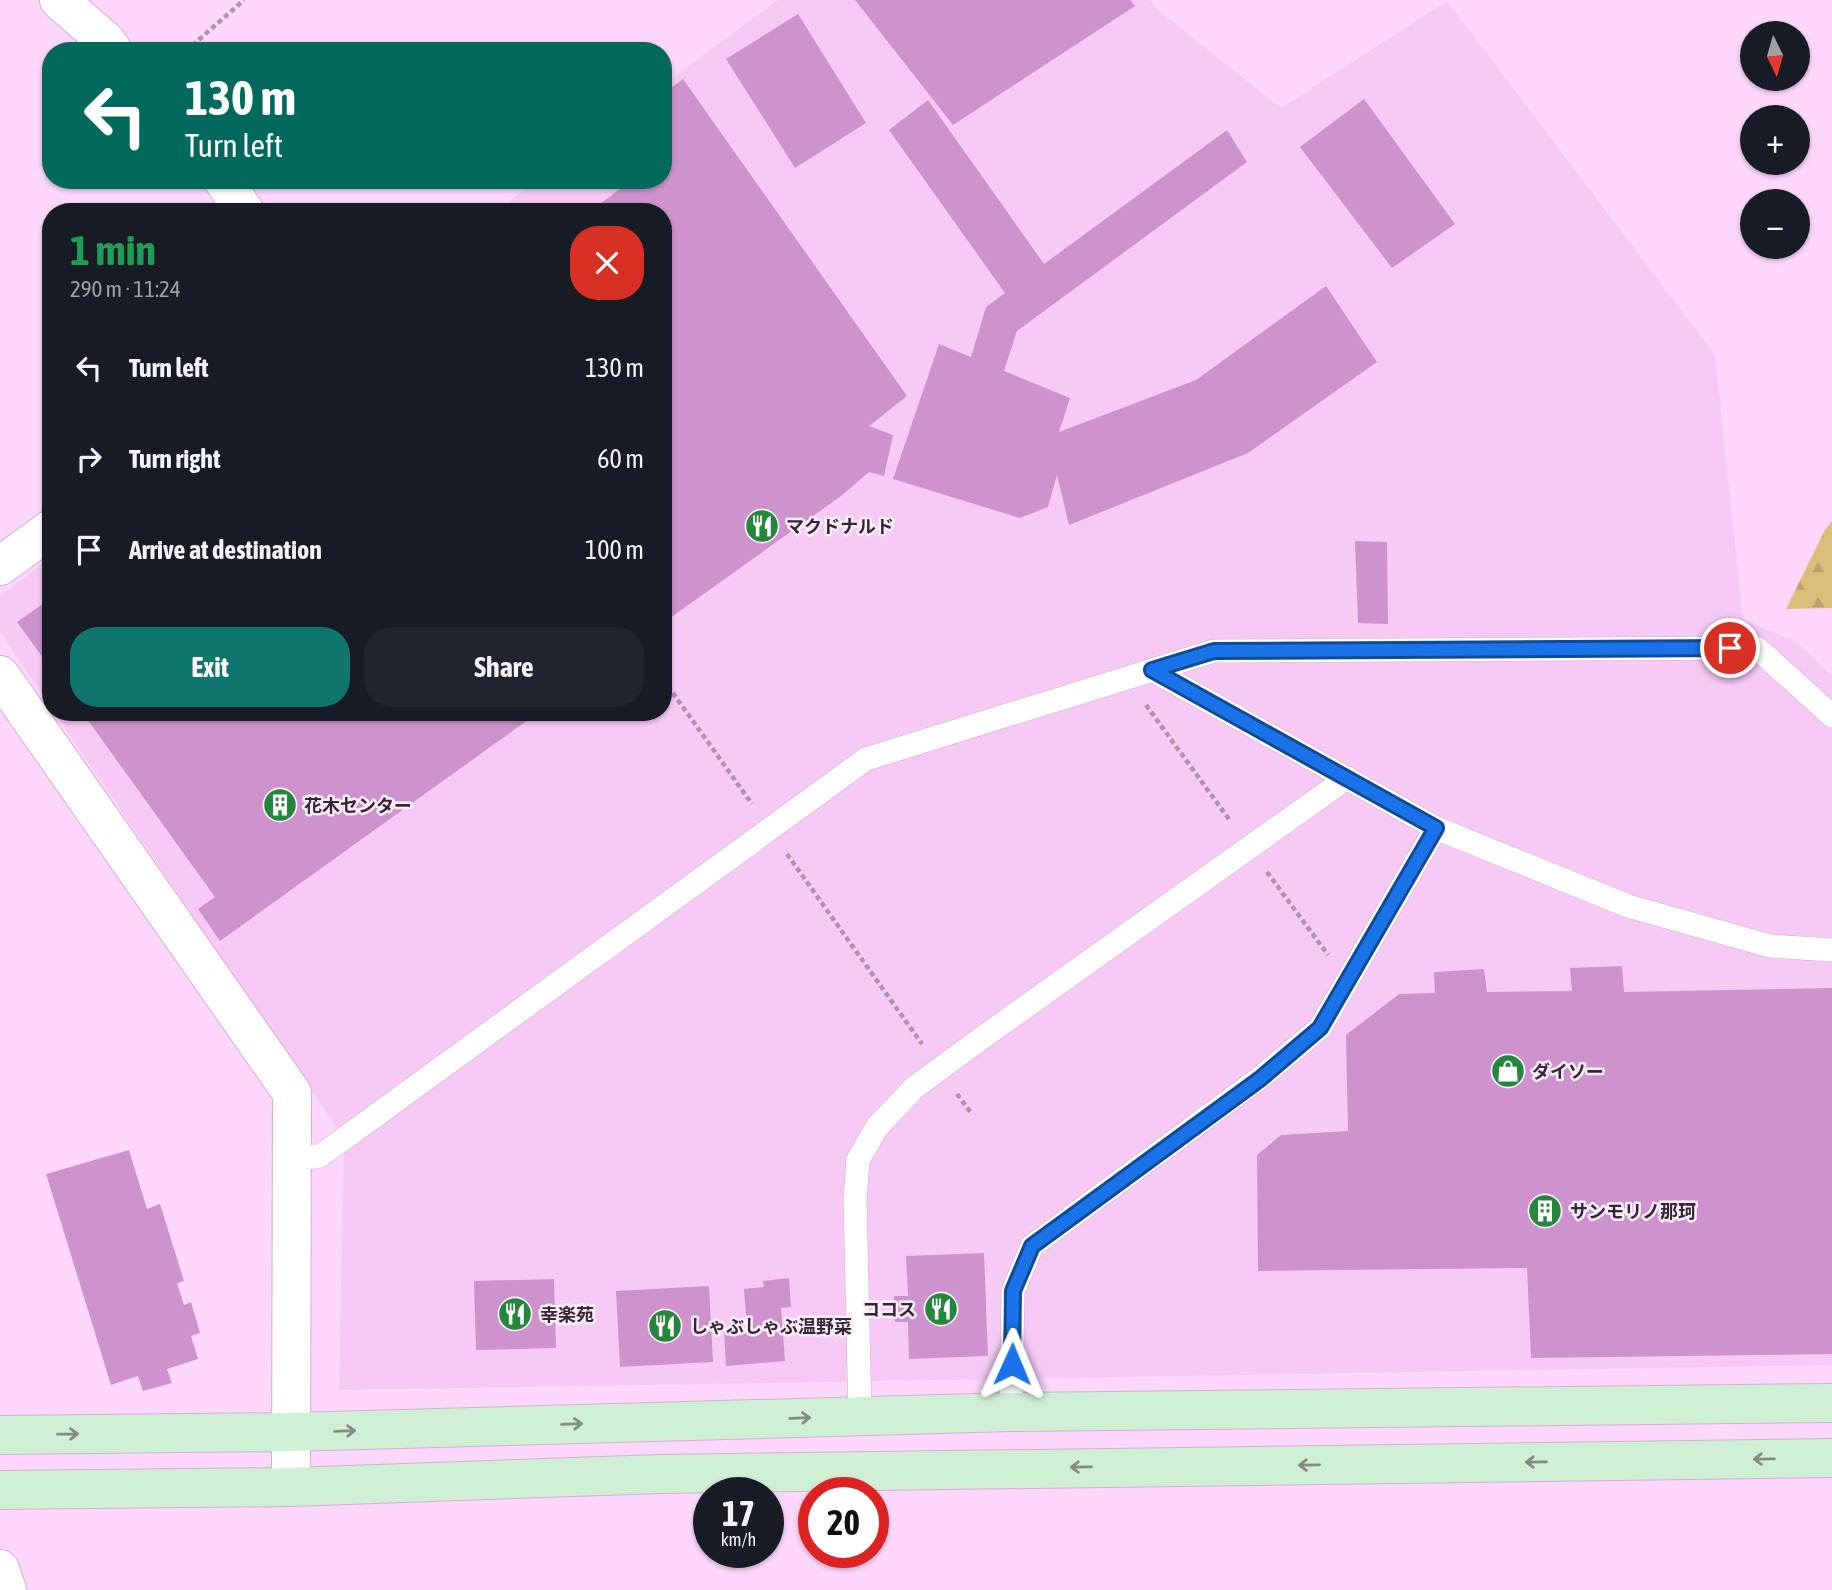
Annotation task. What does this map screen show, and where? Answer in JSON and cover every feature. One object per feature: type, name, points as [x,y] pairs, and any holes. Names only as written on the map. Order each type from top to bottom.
[{"type":"street","points":[[59,0],[107,42]]},
{"type":"street","points":[[0,566],[42,536]]},
{"type":"street","points":[[0,675],[292,1093],[291,1486]]},
{"type":"street","points":[[0,1435],[292,1432],[1011,1412],[1832,1403]]},
{"type":"street","points":[[0,1490],[291,1486],[687,1473],[1832,1458]]},
{"type":"street","points":[[0,1569],[7,1590]]},
{"type":"lane","points":[[293,1160],[320,1156],[866,759],[1214,651],[1757,648],[1832,716]]},
{"type":"lane","points":[[1152,670],[1436,828],[1628,906],[1770,946],[1832,950]]},
{"type":"lane","points":[[860,1416],[855,1199],[858,1160],[877,1126],[915,1087],[1347,778]]},
{"type":"lane","points":[[1011,1412],[1013,1291],[1032,1246],[1260,1079],[1320,1028],[1436,828]]},
{"type":"path","points":[[196,42],[244,0]]},
{"type":"path","points":[[1109,684],[1145,703],[1347,982]]},
{"type":"path","points":[[672,692],[971,1113]]},
{"type":"shaded area","points":[[778,0],[1150,0],[1158,10],[1281,108],[1447,1],[1715,355],[1743,620],[1797,642],[1832,676],[1832,1365],[339,1390],[344,1138],[60,721],[672,721],[672,203],[507,203],[525,189],[672,189],[672,78]]},
{"type":"shaded area","points":[[42,564],[42,694],[0,632],[0,596]]},
{"type":"green space","points":[[1832,521],[1832,608],[1786,609],[1825,530]]},
{"type":"building","points":[[855,0],[1130,0],[1135,6],[953,125]]},
{"type":"building","points":[[798,14],[866,123],[795,168],[726,59]]},
{"type":"building","points":[[683,79],[907,396],[869,426],[893,435],[884,476],[869,472],[841,496],[672,617],[672,203],[601,203],[620,189],[672,189],[672,87]]},
{"type":"building","points":[[1364,99],[1455,224],[1392,268],[1300,147]]},
{"type":"building","points":[[928,100],[1044,264],[1227,130],[1247,162],[1017,331],[1004,371],[1070,398],[1059,432],[1196,380],[1326,286],[1377,362],[1248,453],[1069,525],[1057,475],[1048,507],[1020,518],[893,479],[939,344],[971,357],[986,307],[1005,293],[889,130]]},
{"type":"building","points":[[1355,541],[1387,542],[1388,624],[1358,623]]},
{"type":"building","points":[[42,604],[42,657],[17,622]]},
{"type":"building","name":"花木センター","points":[[88,721],[526,721],[220,941],[198,909],[215,897]]},
{"type":"building","name":"サンモリノ那珂","points":[[1622,966],[1624,992],[1832,988],[1832,1354],[1531,1358],[1527,1268],[1258,1271],[1257,1155],[1281,1135],[1348,1131],[1346,1035],[1399,994],[1435,993],[1434,972],[1484,969],[1487,992],[1572,991],[1570,968]]},
{"type":"building","points":[[129,1150],[147,1209],[160,1204],[184,1281],[177,1283],[184,1305],[191,1302],[200,1333],[191,1336],[198,1359],[167,1369],[172,1383],[143,1391],[138,1376],[111,1385],[46,1174]]},
{"type":"building","name":"ココス","points":[[984,1253],[988,1356],[909,1359],[908,1322],[895,1322],[894,1296],[908,1296],[906,1256]]},
{"type":"building","points":[[789,1278],[791,1307],[781,1308],[785,1361],[726,1366],[724,1331],[747,1329],[744,1289],[764,1287],[763,1281]]},
{"type":"building","name":"幸楽苑","points":[[554,1279],[556,1348],[476,1350],[474,1281]]},
{"type":"building","name":"しゃぶしゃぶ温野菜","points":[[709,1286],[713,1362],[620,1367],[616,1291]]},
{"type":"place","name":"マクドナルド","points":[[762,526]]},
{"type":"place","name":"花木センター","points":[[280,805]]},
{"type":"place","name":"ダイソー","points":[[1508,1071]]},
{"type":"place","name":"サンモリノ那珂","points":[[1545,1211]]},
{"type":"place","name":"ココス","points":[[941,1309]]},
{"type":"place","name":"幸楽苑","points":[[515,1314]]},
{"type":"place","name":"しゃぶしゃぶ温野菜","points":[[665,1326]]},
{"type":"route","points":[[1012,1364],[1013,1291],[1032,1246],[1260,1079],[1320,1028],[1436,828],[1152,670],[1214,651],[1730,648]]}]
